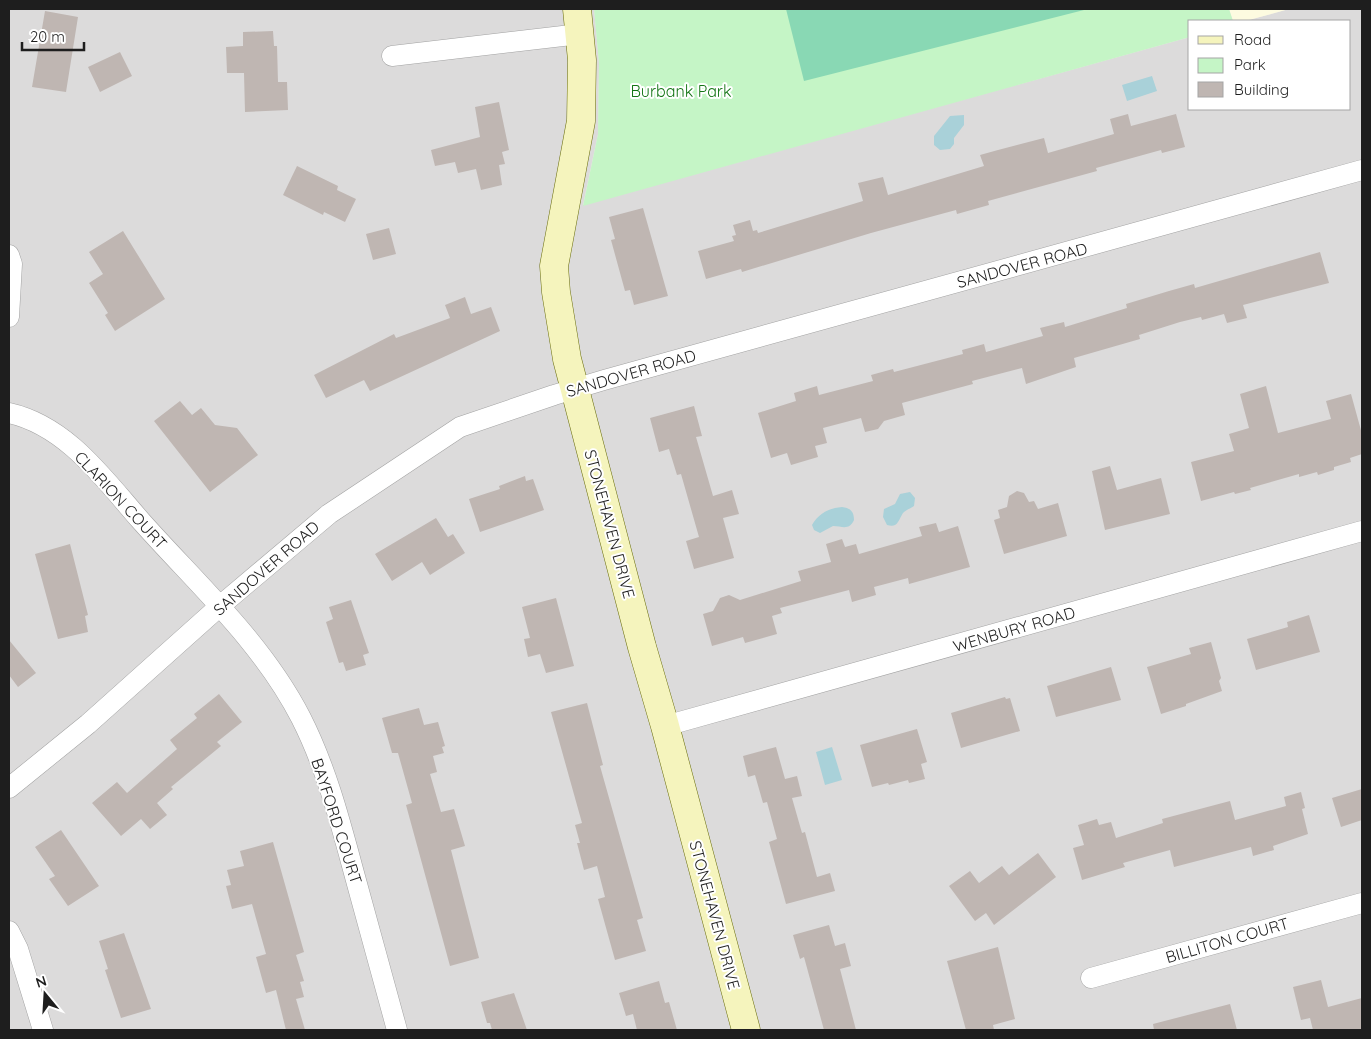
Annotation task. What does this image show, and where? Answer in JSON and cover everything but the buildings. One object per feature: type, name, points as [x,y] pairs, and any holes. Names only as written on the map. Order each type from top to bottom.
[{"type":"street","points":[[392,56],[579,21]]},
{"type":"street","name":"STONEHAVEN DRIVE","points":[[579,21],[581,121],[554,266],[556,292],[574,389],[746,1030]]},
{"type":"street","name":"SANDOVER ROAD","points":[[9,788],[88,724],[220,606],[329,514],[460,428],[574,389],[1362,170]]},
{"type":"street","points":[[9,255],[12,264],[9,316]]},
{"type":"street","name":"CLARION COURT","points":[[9,413],[29,418],[60,436],[90,463],[220,606]]},
{"type":"street","name":"WENBURY ROAD","points":[[665,726],[1362,531]]},
{"type":"street","name":"BAYFORD COURT","points":[[220,606],[279,682],[301,718],[322,769],[345,841],[397,1030]]},
{"type":"street","name":"BILLITON COURT","points":[[1091,978],[1362,903]]},
{"type":"street","points":[[9,932],[18,949],[43,1030]]},
{"type":"shaded area","points":[[9,9],[594,9],[599,63],[598,134],[583,205],[1188,38],[1188,110],[1351,110],[1351,20],[1249,20],[1289,9],[1362,9],[1362,1030],[9,1030]]},
{"type":"shaded area","points":[[1229,9],[1289,9],[1249,20],[1233,20]]},
{"type":"green space","name":"Burbank Park","points":[[594,9],[1229,9],[1233,20],[1188,20],[1188,38],[583,206],[598,134],[599,63]]},
{"type":"green space","points":[[786,9],[1083,9],[1084,10],[804,81]]},
{"type":"water","points":[[1152,76],[1157,91],[1127,101],[1122,85]]},
{"type":"water","points":[[964,115],[964,125],[954,138],[954,144],[950,149],[940,150],[934,145],[934,136],[950,116]]},
{"type":"water","points":[[910,492],[915,498],[914,506],[903,513],[896,525],[887,525],[883,517],[884,509],[895,504],[900,494]]},
{"type":"water","points":[[842,507],[849,509],[853,514],[854,520],[850,526],[833,526],[820,533],[814,530],[812,525],[821,514]]},
{"type":"water","points":[[832,747],[842,780],[825,785],[816,752]]}]
